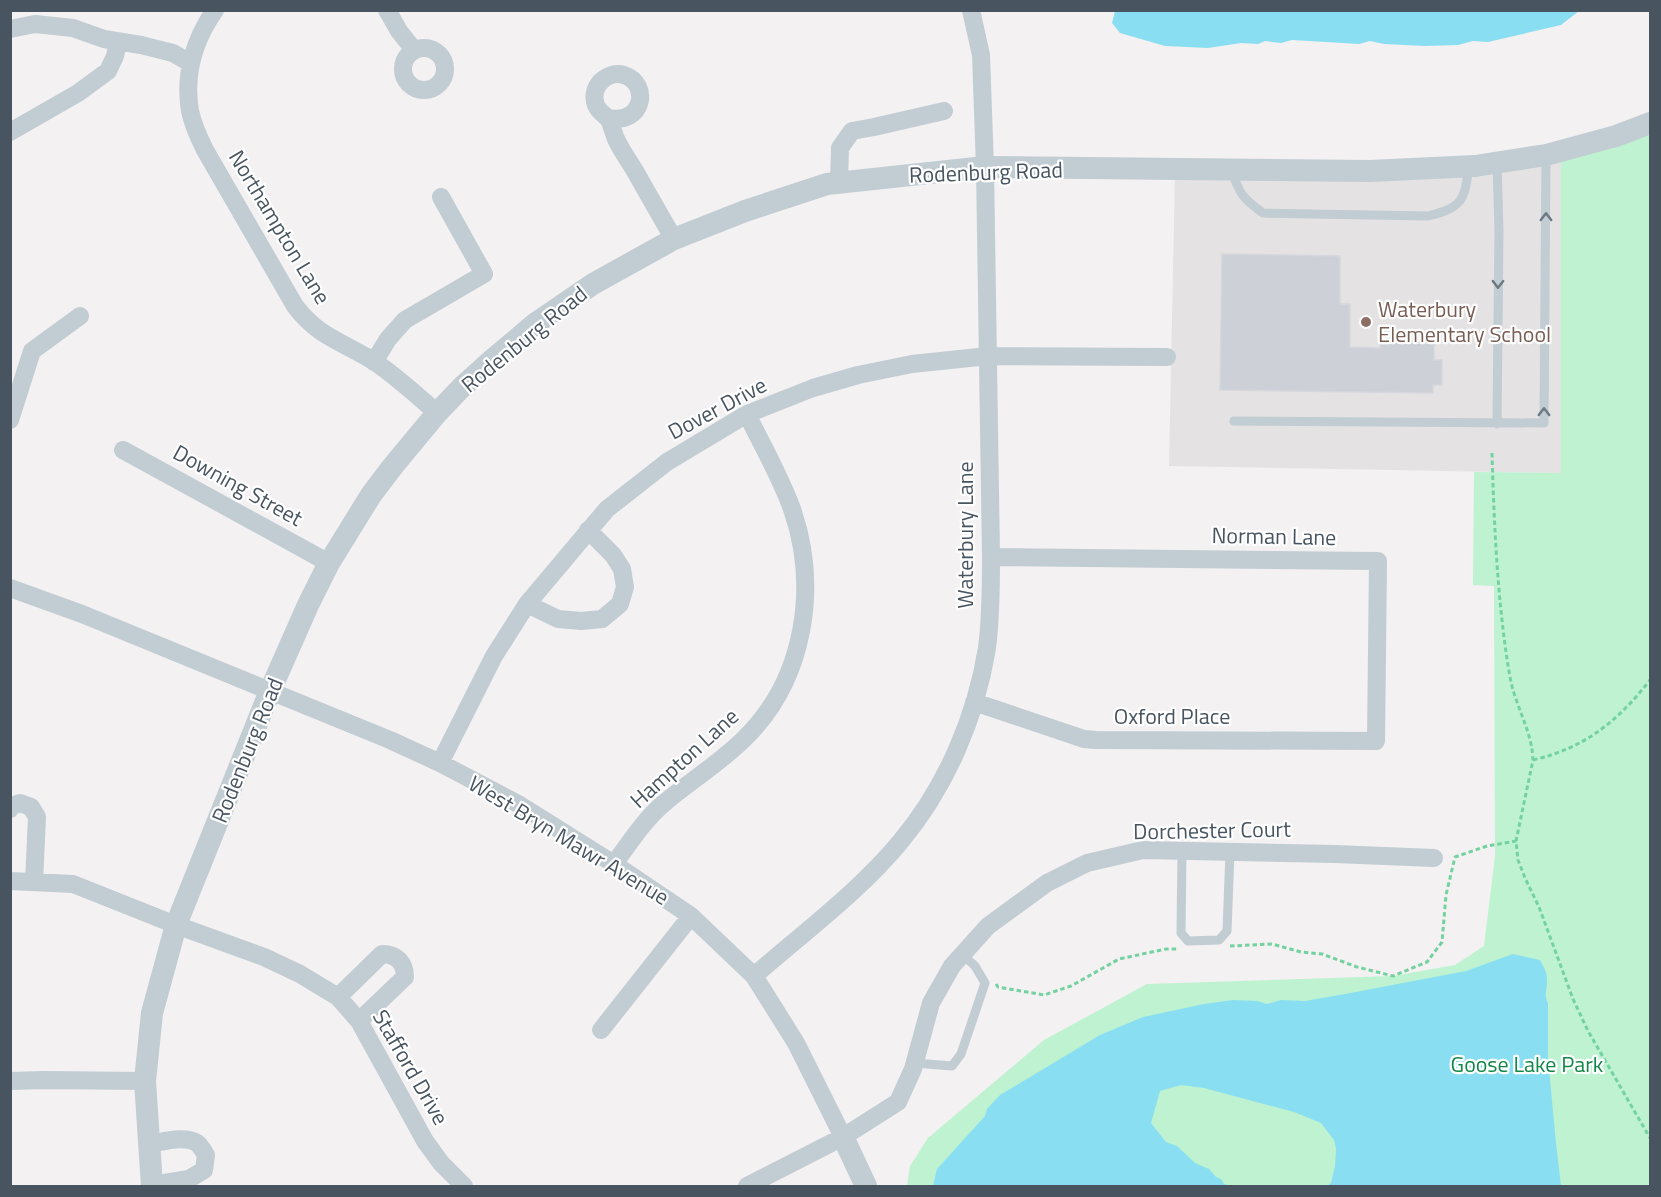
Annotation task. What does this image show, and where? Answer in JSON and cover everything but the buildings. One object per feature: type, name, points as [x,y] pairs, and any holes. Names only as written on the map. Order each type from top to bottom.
[{"type":"street","name":"Northampton Lane","points":[[215,10],[202,31],[190,63],[190,111],[205,150],[302,315],[319,331],[374,362],[408,387],[437,413]]},
{"type":"street","points":[[387,10],[399,31],[414,50]]},
{"type":"street","name":"Waterbury Lane","points":[[754,976],[860,884],[902,840],[923,811],[962,739],[987,648],[991,598],[991,557],[985,167],[981,55],[971,10]]},
{"type":"street","points":[[10,30],[35,24],[73,28],[104,39],[173,53],[190,63]]},
{"type":"street","points":[[10,132],[78,93],[108,72],[118,42]]},
{"type":"street","points":[[839,183],[840,148],[852,131],[944,111]]},
{"type":"street","points":[[609,118],[617,140],[674,239]]},
{"type":"street","name":"Rodenburg Road","points":[[152,1186],[145,1081],[152,1013],[176,925],[270,691],[308,604],[329,563],[371,495],[437,413],[491,361],[536,323],[593,284],[674,239],[745,211],[827,184],[985,167],[1370,171],[1469,167],[1546,155],[1616,136],[1650,123]]},
{"type":"street","points":[[374,362],[388,339],[405,320],[484,274],[441,197]]},
{"type":"street","points":[[10,420],[32,351],[80,316]]},
{"type":"street","name":"Dover Drive","points":[[440,763],[494,656],[527,604],[607,509],[667,462],[747,414],[813,388],[858,375],[912,364],[988,356],[1167,357]]},
{"type":"street","name":"Hampton Lane","points":[[614,864],[662,804],[721,761],[747,737],[774,701],[798,649],[805,610],[806,587],[801,542],[788,501],[747,414]]},
{"type":"street","name":"Downing Street","points":[[123,450],[329,563]]},
{"type":"street","points":[[527,604],[558,619],[582,621],[602,619],[620,604],[625,587],[622,569],[613,555],[588,531]]},
{"type":"street","name":"Norman Lane","points":[[991,557],[1378,561],[1376,741]]},
{"type":"street","name":"West Bryn Mawr Avenue","points":[[10,588],[270,691],[440,763],[520,805],[691,915],[754,976],[796,1043],[866,1186]]},
{"type":"street","name":"Oxford Place","points":[[974,702],[1084,739],[1376,741]]},
{"type":"street","points":[[10,809],[20,803],[31,807],[38,817],[34,882]]},
{"type":"street","name":"Dorchester Court","points":[[843,1137],[898,1101],[913,1070],[931,1004],[952,966],[962,954],[988,926],[1047,884],[1087,863],[1143,850],[1434,858]]},
{"type":"street","name":"Stafford Drive","points":[[10,882],[73,884],[264,957],[300,974],[338,997],[359,1021],[425,1141],[441,1163],[464,1186]]},
{"type":"street","points":[[601,1030],[691,915]]},
{"type":"street","points":[[338,997],[382,954],[399,959],[405,971],[405,977],[359,1021]]},
{"type":"street","points":[[11,1082],[145,1081]]},
{"type":"street","points":[[747,1186],[843,1137]]},
{"type":"street","points":[[149,1144],[176,1140],[187,1141],[197,1143],[206,1155],[204,1170],[189,1179],[152,1186]]},
{"type":"lane","points":[[1234,421],[1544,423],[1546,155]]},
{"type":"lane","points":[[1497,162],[1499,231],[1497,424]]},
{"type":"lane","points":[[1231,170],[1239,192],[1247,202],[1263,213],[1428,216],[1446,212],[1458,205],[1466,190],[1469,167]]},
{"type":"lane","points":[[1182,851],[1181,933],[1188,941],[1219,940],[1227,931],[1230,852]]},
{"type":"lane","points":[[915,1063],[952,1066],[961,1054],[986,983],[975,966],[962,954]]},
{"type":"path","points":[[1492,453],[1495,527],[1507,660],[1515,698],[1530,736],[1533,760],[1516,841],[1518,860],[1539,906],[1573,999],[1588,1031],[1650,1138]]},
{"type":"path","points":[[1533,760],[1552,756],[1586,741],[1621,714],[1650,680]]},
{"type":"path","points":[[1229,946],[1272,944],[1301,952],[1322,954],[1357,968],[1393,976],[1427,962],[1442,942],[1446,895],[1455,857],[1487,846],[1516,841]]},
{"type":"path","points":[[992,979],[998,987],[1044,995],[1071,986],[1119,959],[1166,949],[1187,948]]},
{"type":"shaded area","name":"Waterbury Elementary School","points":[[1561,156],[1561,473],[1169,466],[1175,174]]},
{"type":"green space","name":"Goose Lake Park","points":[[1650,123],[1650,1186],[907,1186],[910,1166],[928,1138],[1044,1040],[1147,984],[1393,976],[1455,965],[1484,946],[1495,856],[1494,586],[1473,585],[1474,472],[1561,473],[1561,157]]},
{"type":"water","points":[[1115,11],[1579,11],[1561,25],[1488,42],[1473,41],[1458,45],[1425,46],[1370,41],[1359,44],[1292,40],[1281,43],[1265,41],[1258,44],[1241,43],[1208,48],[1165,46],[1120,33],[1112,23]]},
{"type":"water","points":[[1513,954],[1540,960],[1546,974],[1548,1058],[1561,1186],[1327,1186],[1331,1183],[1336,1149],[1334,1140],[1321,1123],[1294,1112],[1204,1088],[1181,1085],[1160,1091],[1151,1123],[1166,1142],[1177,1146],[1195,1163],[1209,1169],[1224,1184],[1233,1186],[933,1186],[937,1169],[985,1116],[987,1109],[1000,1095],[1100,1035],[1143,1017],[1233,1000],[1257,1001],[1267,1004],[1281,1000],[1305,1001],[1466,971]]},
{"type":"place","name":"Waterbury Elementary School","points":[[1366,322]]}]
